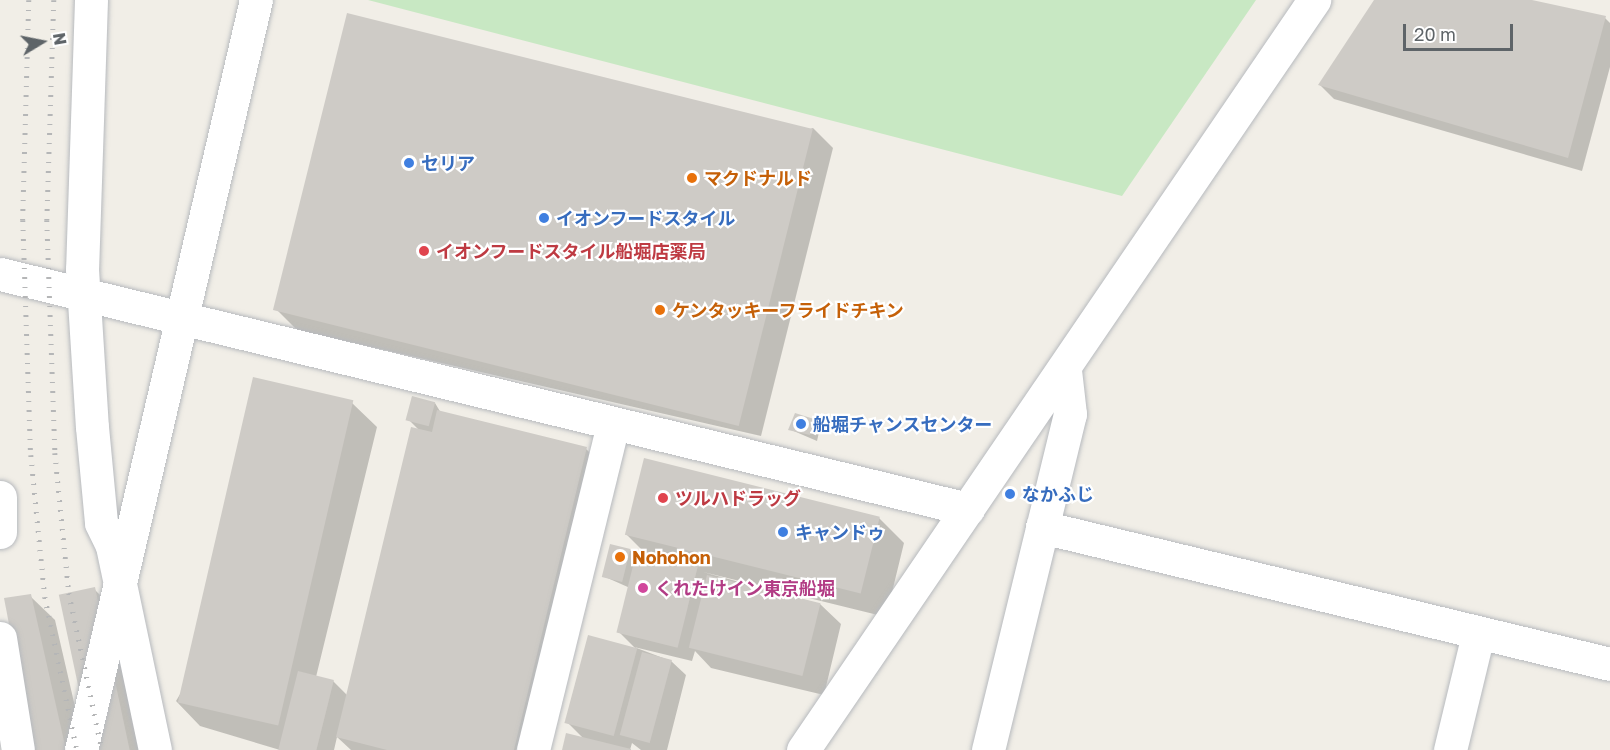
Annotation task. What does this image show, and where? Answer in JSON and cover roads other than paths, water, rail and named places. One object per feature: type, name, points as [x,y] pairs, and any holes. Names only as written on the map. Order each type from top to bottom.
[{"type":"street","points":[[91,0],[84,294],[101,523],[110,537],[156,750]]},
{"type":"street","points":[[81,750],[256,0]]},
{"type":"street","points":[[803,750],[1065,370],[1314,0]]},
{"type":"street","points":[[0,274],[180,320],[968,508]]},
{"type":"street","points":[[988,750],[1070,414],[1065,370]]},
{"type":"street","points":[[533,750],[613,424]]},
{"type":"street","points":[[0,497],[0,532]]},
{"type":"street","points":[[1042,527],[1610,664]]},
{"type":"street","points":[[1450,750],[1478,634]]},
{"type":"street","points":[[0,638],[18,750]]},
{"type":"railway","points":[[29,0],[23,220],[31,455],[45,597],[77,750]]},
{"type":"railway","points":[[54,0],[47,220],[55,453],[69,593],[102,750]]},
{"type":"place","name":"セリア","points":[[409,163]]},
{"type":"place","name":"マクドナルド","points":[[692,178]]},
{"type":"place","name":"イオンフードスタイル","points":[[544,218]]},
{"type":"place","name":"イオンフードスタイル船堀店薬局","points":[[424,251]]},
{"type":"place","name":"ケンタッキーフライドチキン","points":[[660,310]]},
{"type":"place","name":"船堀チャンスセンター","points":[[801,424]]},
{"type":"place","name":"なかふじ","points":[[1010,494]]},
{"type":"place","name":"ツルハドラッグ","points":[[663,498]]},
{"type":"place","name":"キャンドゥ","points":[[783,532]]},
{"type":"place","name":"Nohohon","points":[[620,557]]},
{"type":"place","name":"くれたけイン東京船堀","points":[[643,588]]}]
